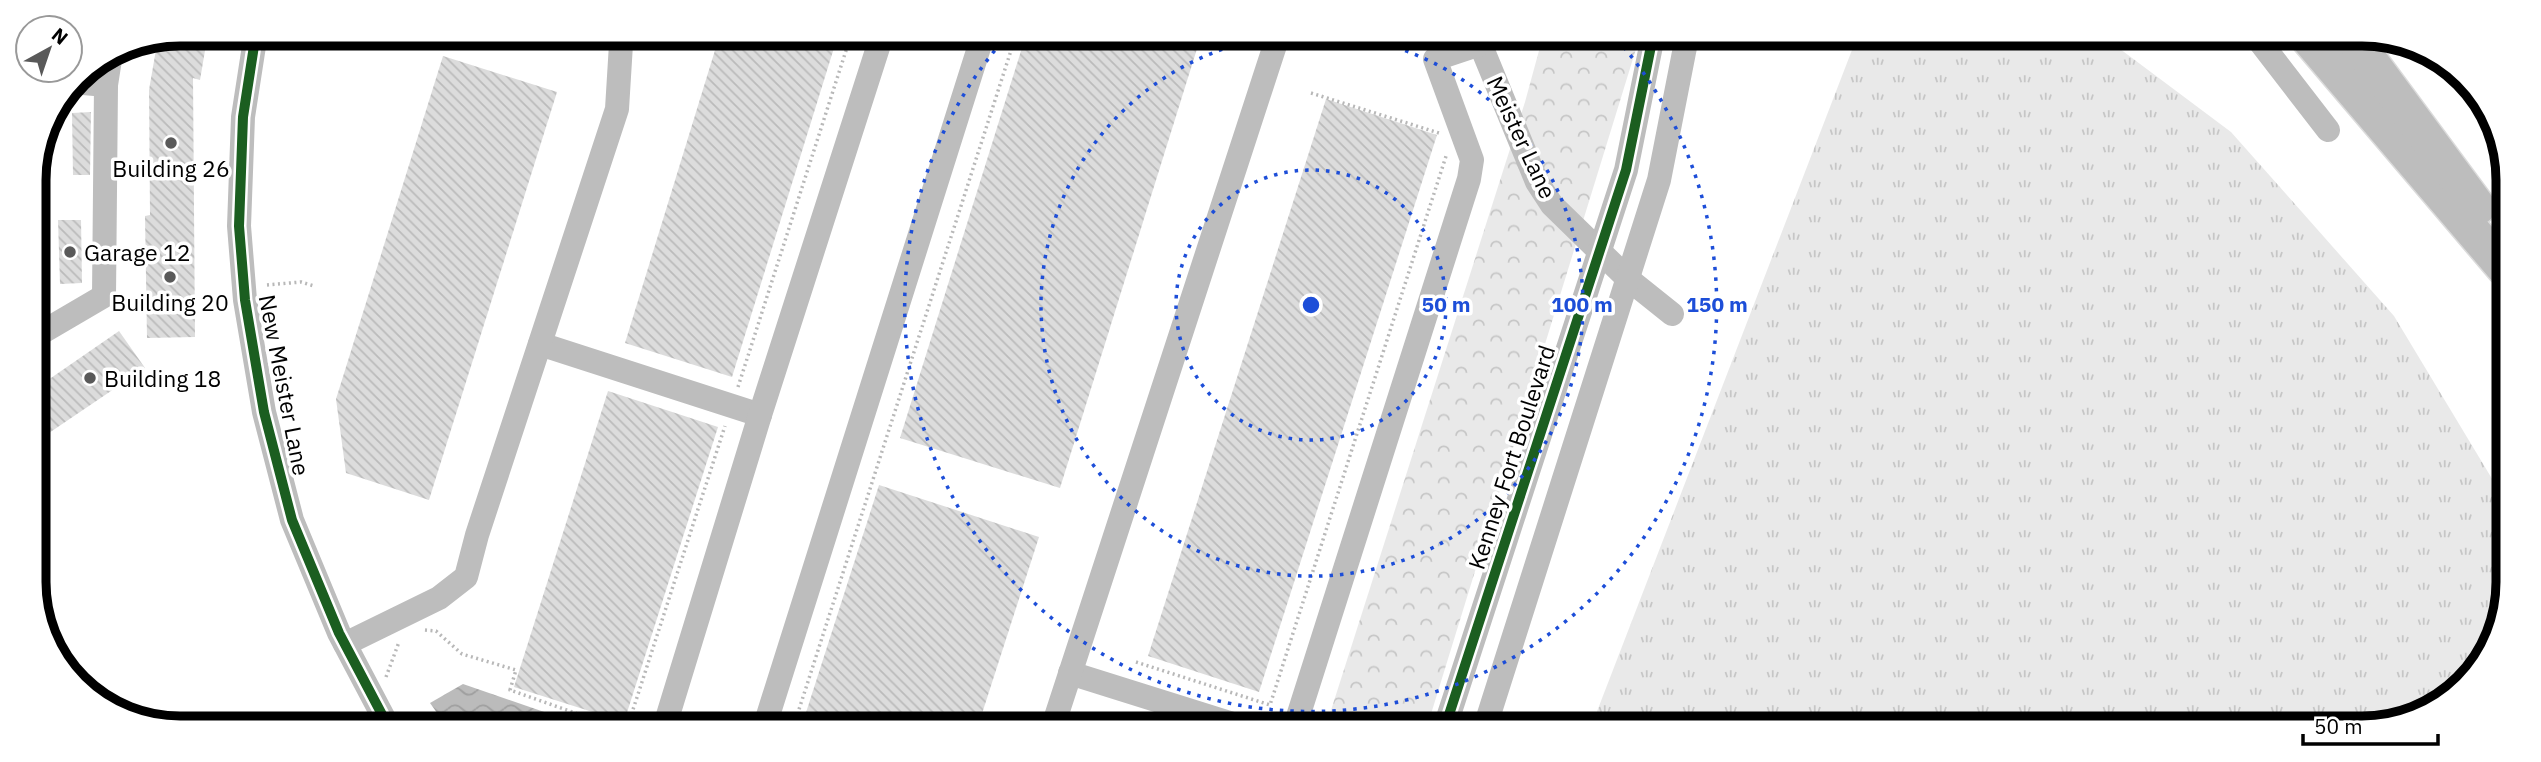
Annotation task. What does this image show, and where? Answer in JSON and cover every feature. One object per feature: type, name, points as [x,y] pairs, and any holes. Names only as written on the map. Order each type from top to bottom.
[{"type":"highway","points":[[2315,46],[2496,259]]},
{"type":"highway","points":[[2359,46],[2496,234]]},
{"type":"street","name":"New Meister Lane","points":[[254,46],[243,117],[239,226],[245,300],[264,412],[292,520],[345,644],[383,716]]},
{"type":"street","points":[[345,644],[439,598],[466,577],[617,109],[621,46]]},
{"type":"street","points":[[668,716],[760,415],[878,46]]},
{"type":"street","points":[[768,716],[981,46]]},
{"type":"street","points":[[1057,716],[1275,46]]},
{"type":"street","points":[[1298,716],[1469,179],[1472,160],[1435,59],[1464,46]]},
{"type":"street","name":"Meister Lane","points":[[1480,46],[1537,182],[1552,205],[1627,278],[1672,314]]},
{"type":"street","name":"Kenney Fort Boulevard","points":[[1449,716],[1626,170],[1651,46]]},
{"type":"street","points":[[1488,716],[1659,180],[1685,46]]},
{"type":"street","points":[[2263,46],[2328,130]]},
{"type":"street","points":[[46,330],[104,296],[106,85],[109,66]]},
{"type":"street","points":[[87,83],[106,85]]},
{"type":"street","points":[[540,344],[760,415]]},
{"type":"street","points":[[1070,673],[1207,716]]},
{"type":"path","points":[[737,392],[847,46]]},
{"type":"path","points":[[797,716],[1012,46]]},
{"type":"path","points":[[1136,662],[1270,705],[1447,153],[1450,139],[1311,93]]},
{"type":"path","points":[[1447,153],[1455,150]]},
{"type":"path","points":[[267,285],[301,282],[314,286]]},
{"type":"path","points":[[631,716],[726,424]]},
{"type":"path","points":[[416,633],[428,629],[436,631],[462,654],[516,670],[510,690],[584,716]]},
{"type":"path","points":[[386,677],[397,643],[405,637]]},
{"type":"green space","points":[[1540,46],[1637,46],[1430,716],[1329,716],[1525,102]]},
{"type":"green space","points":[[1854,46],[1893,46],[1895,49],[1930,46],[2116,46],[2231,132],[2394,316],[2496,485],[2496,582],[2491,617],[2485,634],[2468,664],[2450,683],[2428,699],[2396,712],[2370,716],[1595,716]]},
{"type":"water","points":[[463,684],[556,716],[439,716],[430,703]]},
{"type":"building","points":[[206,46],[200,80],[193,78],[195,337],[147,338],[145,216],[150,215],[149,90],[156,48]]},
{"type":"building","points":[[716,46],[835,46],[732,377],[625,343]]},
{"type":"building","points":[[1023,46],[1198,46],[1060,488],[900,438]]},
{"type":"building","points":[[443,56],[557,92],[429,500],[346,473],[336,399]]},
{"type":"building","points":[[1326,99],[1437,135],[1259,692],[1148,656]]},
{"type":"building","points":[[91,112],[90,175],[73,175],[72,113]]},
{"type":"building","name":"Garage 12","points":[[58,220],[81,220],[82,283],[60,284]]},
{"type":"building","name":"Building 18","points":[[119,331],[145,368],[46,435],[46,381]]},
{"type":"building","points":[[608,391],[718,427],[626,716],[605,716],[514,687]]},
{"type":"building","points":[[879,485],[1039,537],[981,716],[805,716]]},
{"type":"cycle path","points":[[254,46],[243,117],[239,226],[245,300],[264,412],[292,520],[339,633],[383,716]]},
{"type":"cycle path","points":[[1449,716],[1626,170],[1651,46]]},
{"type":"place","name":"Building 26","points":[[171,143]]},
{"type":"place","name":"Garage 12","points":[[70,252]]},
{"type":"place","name":"Building 20","points":[[170,277]]},
{"type":"place","name":"Building 18","points":[[90,378]]}]
